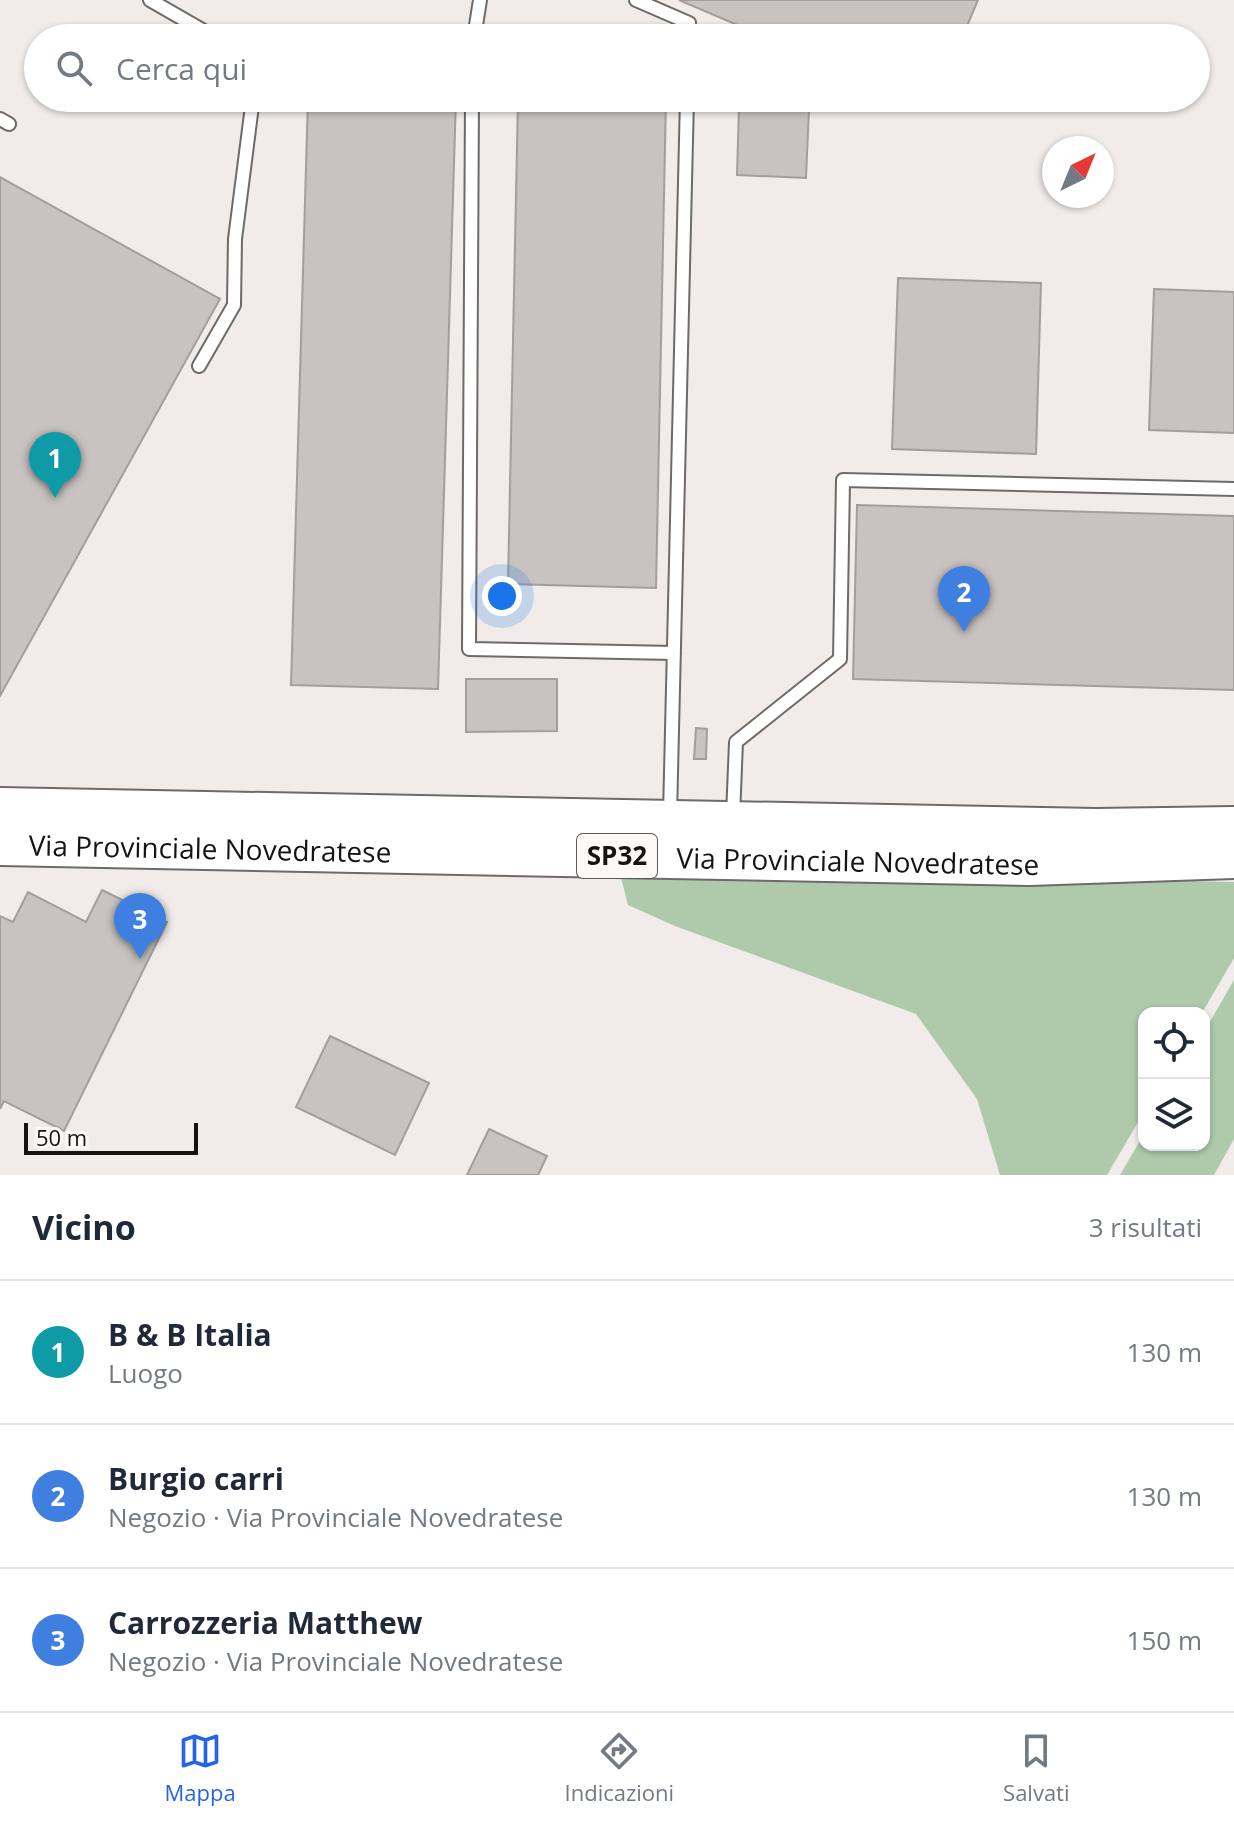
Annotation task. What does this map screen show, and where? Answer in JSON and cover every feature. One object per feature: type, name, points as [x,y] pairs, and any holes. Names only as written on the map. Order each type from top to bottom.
[{"type":"main road","name":"Via Provinciale Novedratese","points":[[0,808],[1096,829],[1234,827]]},
{"type":"main road","name":"Via Provinciale Novedratese","points":[[0,845],[1029,865],[1234,858]]},
{"type":"lane","points":[[150,0],[192,24]]},
{"type":"lane","points":[[476,24],[480,0]]},
{"type":"lane","points":[[636,0],[689,24]]},
{"type":"lane","points":[[199,366],[234,305],[235,239],[251,112]]},
{"type":"lane","points":[[472,112],[469,649],[674,653]]},
{"type":"lane","points":[[670,822],[687,112]]},
{"type":"lane","points":[[733,823],[736,742],[840,659],[843,480],[1234,489]]},
{"type":"green space","points":[[619,869],[1234,882],[1234,958],[1205,1007],[1138,1007],[1138,1122],[1107,1175],[1000,1175],[977,1099],[916,1014],[675,926],[628,905]]},
{"type":"green space","points":[[1234,980],[1234,1139],[1214,1175],[1120,1175],[1138,1144],[1138,1151],[1210,1151],[1210,1022]]},
{"type":"building","points":[[679,0],[978,0],[968,24],[735,24]]},
{"type":"building","points":[[308,112],[456,112],[438,689],[291,685]]},
{"type":"building","points":[[518,112],[666,112],[656,588],[508,584]]},
{"type":"building","points":[[739,112],[809,112],[806,178],[737,175]]},
{"type":"building","points":[[0,177],[220,299],[0,696]]},
{"type":"building","points":[[898,278],[1041,283],[1036,454],[892,449]]},
{"type":"building","points":[[1154,289],[1234,292],[1234,433],[1149,430]]},
{"type":"building","points":[[857,505],[1234,516],[1234,690],[853,679]]},
{"type":"building","points":[[466,679],[557,679],[557,731],[466,732]]},
{"type":"building","points":[[696,728],[707,729],[706,759],[694,759]]},
{"type":"building","points":[[102,890],[167,922],[64,1131],[4,1101],[0,1109],[0,916],[13,922],[28,892],[86,922]]},
{"type":"building","points":[[330,1036],[429,1083],[395,1155],[296,1107]]},
{"type":"building","points":[[489,1129],[547,1156],[538,1175],[467,1175]]},
{"type":"place","name":"B & B Italia","points":[[55,498]]},
{"type":"place","name":"Burgio carri","points":[[964,632]]},
{"type":"place","name":"Carrozzeria Matthew","points":[[140,959]]}]
